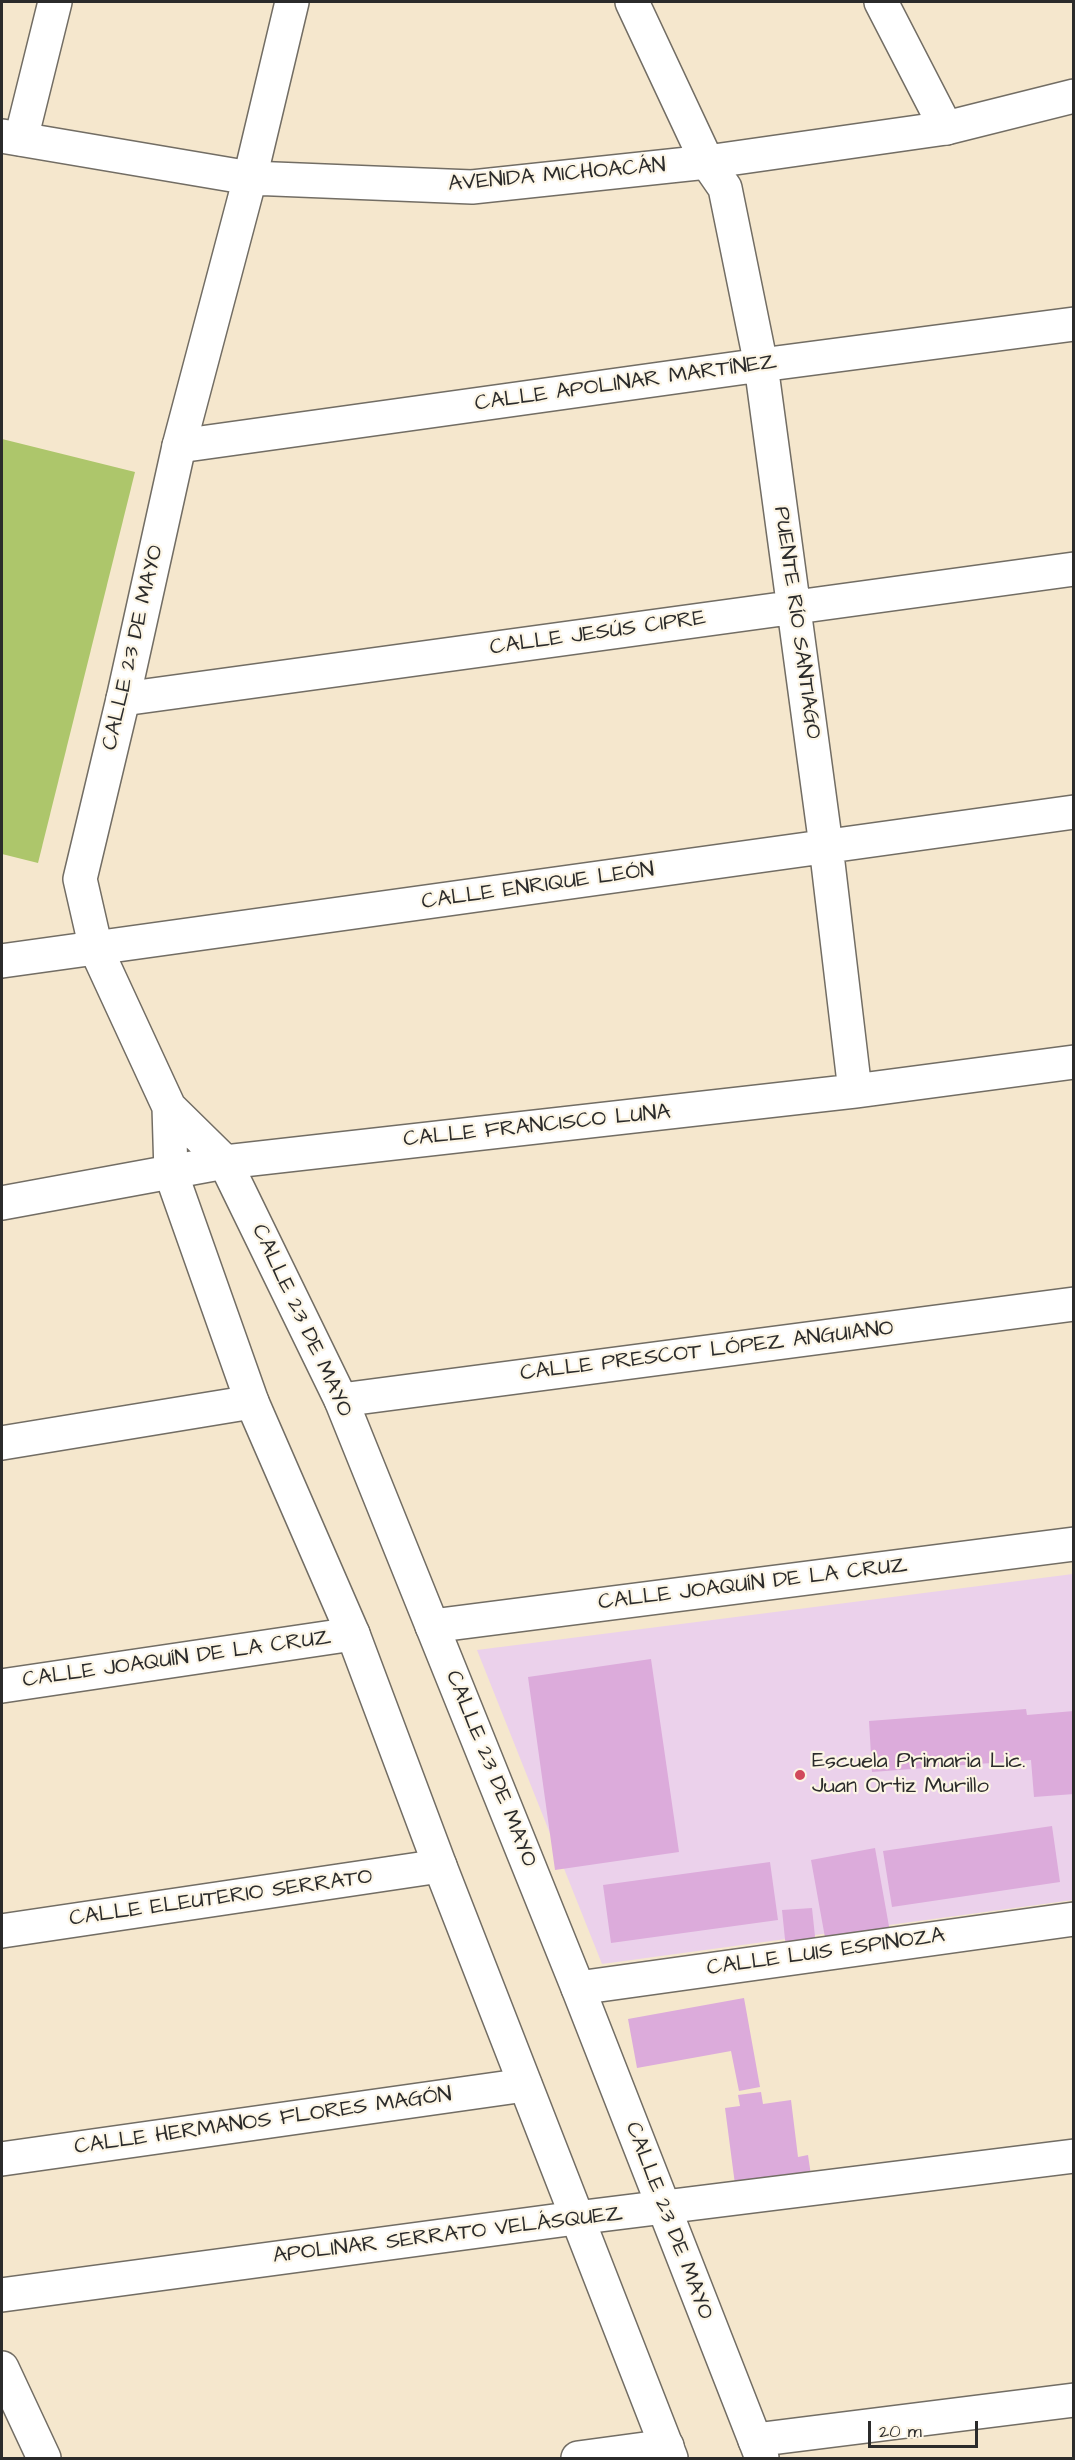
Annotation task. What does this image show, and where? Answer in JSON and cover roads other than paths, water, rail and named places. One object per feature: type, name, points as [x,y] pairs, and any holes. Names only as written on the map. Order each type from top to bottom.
[{"type":"street","points":[[11,138],[54,2]]},
{"type":"street","name":"CALLE 23 DE MAYO","points":[[292,2],[250,178],[179,446],[80,879],[96,949],[169,1107],[225,1161],[341,1400],[578,1988],[758,2449]]},
{"type":"street","name":"PUENTE RÍO SANTIAGO","points":[[632,2],[707,162],[725,188],[761,365],[826,846],[855,1091]]},
{"type":"street","points":[[881,2],[946,128]]},
{"type":"street","name":"AVENIDA MICHOACÁN","points":[[11,138],[250,178],[472,187],[707,162],[946,128],[1074,96]]},
{"type":"street","name":"CALLE APOLINAR MARTÍNEZ","points":[[179,446],[1074,324]]},
{"type":"street","name":"CALLE JESÚS CIPRE","points":[[123,699],[1074,569]]},
{"type":"street","name":"CALLE ENRIQUE LEÓN","points":[[2,961],[1074,812]]},
{"type":"street","name":"CALLE FRANCISCO LUNA","points":[[2,1203],[225,1161],[855,1091],[1074,1062]]},
{"type":"street","name":"CALLE 23 DE MAYO","points":[[169,1107],[171,1173],[252,1402],[353,1634],[440,1866],[669,2452]]},
{"type":"street","name":"CALLE PRESCOT LÓPEZ ANGUIANO","points":[[341,1400],[1074,1304]]},
{"type":"street","points":[[2,1443],[252,1402]]},
{"type":"street","name":"CALLE JOAQUÍN DE LA CRUZ","points":[[432,1626],[1074,1544]]},
{"type":"street","name":"CALLE JOAQUÍN DE LA CRUZ","points":[[2,1686],[353,1634]]},
{"type":"street","name":"CALLE ELEUTERIO SERRATO","points":[[2,1931],[440,1866]]},
{"type":"street","name":"CALLE LUIS ESPINOZA","points":[[578,1988],[1074,1918]]},
{"type":"street","name":"CALLE HERMANOS FLORES MAGÓN","points":[[2,2159],[525,2085]]},
{"type":"street","name":"APOLINAR SERRATO VELÁSQUEZ","points":[[2,2295],[576,2218],[663,2209],[1074,2156]]},
{"type":"street","points":[[2,2368],[44,2458]]},
{"type":"street","points":[[758,2449],[1074,2400]]},
{"type":"street","points":[[578,2458],[669,2452]]},
{"type":"place","name":"Escuela Primaria Lic. Juan Ortiz Murillo","points":[[800,1775]]}]
